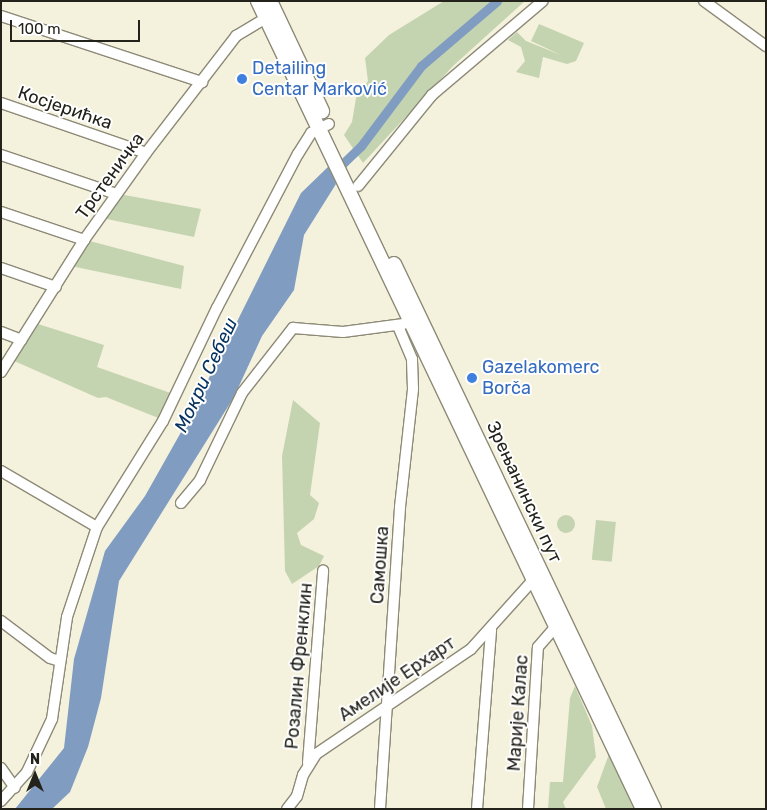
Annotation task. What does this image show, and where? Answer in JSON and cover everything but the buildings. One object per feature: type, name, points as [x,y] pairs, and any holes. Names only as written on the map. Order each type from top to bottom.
[{"type":"main road","name":"Зрењанински пут","points":[[258,1],[347,172],[404,323],[534,579],[643,809]]},
{"type":"main road","name":"Зрењанински пут","points":[[270,1],[324,126]]},
{"type":"main road","name":"Зрењанински пут","points":[[347,172],[358,186],[654,809]]},
{"type":"street","points":[[358,186],[432,95],[542,1]]},
{"type":"street","points":[[704,1],[766,46]]},
{"type":"street","points":[[1,16],[202,82]]},
{"type":"street","name":"Трстеничка","points":[[1,372],[84,240],[146,153],[236,36],[266,18]]},
{"type":"street","name":"Косјерићка","points":[[1,103],[146,153]]},
{"type":"street","points":[[1,801],[15,788],[36,754],[52,719],[60,660],[72,598],[98,527],[163,421],[298,154],[309,135],[324,126]]},
{"type":"street","points":[[1,155],[116,194]]},
{"type":"street","points":[[1,212],[84,240]]},
{"type":"street","points":[[1,268],[56,287]]},
{"type":"street","points":[[181,503],[200,480],[242,393],[293,328],[343,332],[404,323]]},
{"type":"street","name":"Самошка","points":[[380,809],[400,507],[414,376],[404,323]]},
{"type":"street","points":[[1,332],[22,340]]},
{"type":"street","points":[[1,471],[98,527]]},
{"type":"street","name":"Розалин Френклин","points":[[308,763],[323,571]]},
{"type":"street","name":"Амелије Ерхарт","points":[[308,763],[388,704],[471,649],[534,579]]},
{"type":"street","points":[[1,621],[50,658],[60,660]]},
{"type":"street","name":"Марије Калас","points":[[528,809],[538,646],[556,626]]},
{"type":"street","points":[[478,809],[491,629]]},
{"type":"street","points":[[287,809],[297,796],[308,763]]},
{"type":"street","points":[[1,768],[15,788]]},
{"type":"green space","points":[[444,1],[525,1],[453,66],[363,163],[344,135],[352,122],[356,98],[368,81],[365,58],[389,35]]},
{"type":"green space","points":[[539,24],[584,43],[576,61],[567,64],[543,57],[539,78],[516,72],[525,61],[521,47],[508,40],[517,32],[526,41],[561,55],[531,41]]},
{"type":"green space","points":[[119,194],[201,209],[194,237],[102,218]]},
{"type":"green space","points":[[86,240],[184,266],[181,289],[71,266]]},
{"type":"green space","points":[[35,323],[104,345],[97,367],[179,396],[166,421],[106,397],[98,398],[12,360]]},
{"type":"green space","points":[[293,400],[320,423],[310,495],[319,503],[314,519],[297,533],[301,545],[324,556],[319,566],[292,584],[285,571],[282,456]]},
{"type":"green space","points":[[562,515],[570,515],[575,520],[573,531],[562,533],[557,528],[557,520]]},
{"type":"green space","points":[[596,520],[616,522],[612,562],[592,560]]},
{"type":"green space","points":[[575,686],[592,726],[596,757],[563,802],[566,809],[548,809],[550,782],[563,782],[570,698]]},
{"type":"green space","points":[[609,754],[634,809],[606,809],[597,787]]},
{"type":"water","points":[[330,165],[336,184],[304,235],[294,290],[262,336],[234,397],[119,581],[101,698],[88,747],[70,792],[52,809],[15,809],[64,748],[74,659],[105,551],[145,496],[189,418],[301,193]]},
{"type":"waterway","name":"Мокри Себеш","points":[[335,171],[361,146],[421,66],[497,1]]},
{"type":"place","name":"Detailing Centar Marković","points":[[242,79]]},
{"type":"place","name":"Gazelakomerc Borča","points":[[472,378]]}]
